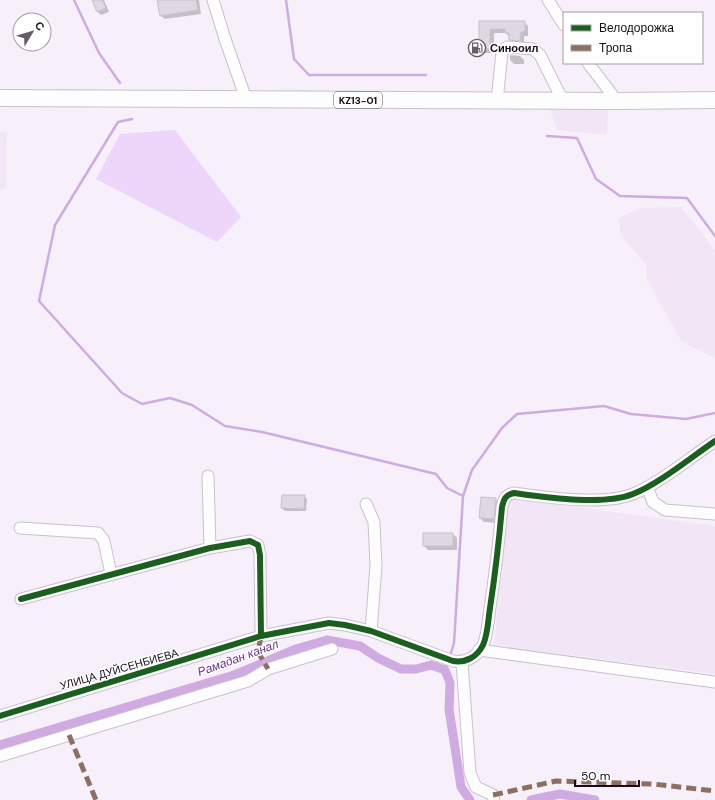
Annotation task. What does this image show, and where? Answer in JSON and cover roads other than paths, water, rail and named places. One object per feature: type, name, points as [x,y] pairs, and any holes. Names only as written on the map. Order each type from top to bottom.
[{"type":"highway","name":"KZ13-01","points":[[0,98],[497,101],[715,100]]},
{"type":"street","points":[[213,0],[246,99]]},
{"type":"street","points":[[548,0],[563,23]]},
{"type":"street","points":[[497,101],[502,52],[508,47],[533,49],[540,55],[563,100]]},
{"type":"street","points":[[589,64],[617,101]]},
{"type":"street","points":[[494,800],[493,795],[476,787],[470,773],[462,662],[475,655],[483,645],[487,633],[497,565],[504,499],[508,494],[514,493],[590,500],[620,498],[632,495],[647,487],[715,441]]},
{"type":"street","points":[[208,476],[210,548]]},
{"type":"street","points":[[647,487],[653,502],[666,510],[715,514]]},
{"type":"street","points":[[366,504],[374,522],[376,551],[371,631]]},
{"type":"street","points":[[20,528],[98,533],[104,540],[111,574]]},
{"type":"street","points":[[21,598],[210,548],[250,541],[258,545],[260,555],[262,636]]},
{"type":"street","name":"УЛИЦА ДУЙСЕНБИЕВА","points":[[0,716],[88,688],[244,643],[262,636],[329,623],[345,624],[371,631],[453,662],[462,662]]},
{"type":"street","points":[[0,756],[248,681],[268,669],[332,649]]},
{"type":"street","points":[[479,650],[715,682]]},
{"type":"waterway","points":[[74,0],[99,53],[120,83]]},
{"type":"waterway","points":[[286,0],[294,59],[309,75],[426,75]]},
{"type":"waterway","points":[[132,119],[118,122],[55,225],[39,301],[122,393],[142,404],[170,398],[192,405],[225,426],[262,432],[436,474],[447,488],[463,496]]},
{"type":"waterway","points":[[547,136],[577,138],[596,179],[620,196],[687,198],[715,236]]},
{"type":"waterway","points":[[450,656],[454,643],[463,496],[472,470],[502,428],[517,414],[604,406],[631,414],[686,419],[715,413]]},
{"type":"waterway","name":"Рамадан канал","points":[[0,745],[234,675],[296,649],[327,640],[360,646],[378,658],[401,669],[416,669],[431,665],[445,670],[450,683],[449,709],[461,787],[470,800]]},
{"type":"waterway","name":"Рамадан канал","points":[[445,670],[447,663]]},
{"type":"waterway","name":"Рамадан канал","points":[[531,800],[560,794],[595,800]]},
{"type":"waterway","name":"Рамадан канал","points":[[572,800],[576,797]]},
{"type":"place","name":"Синооил","points":[[477,48]]}]
